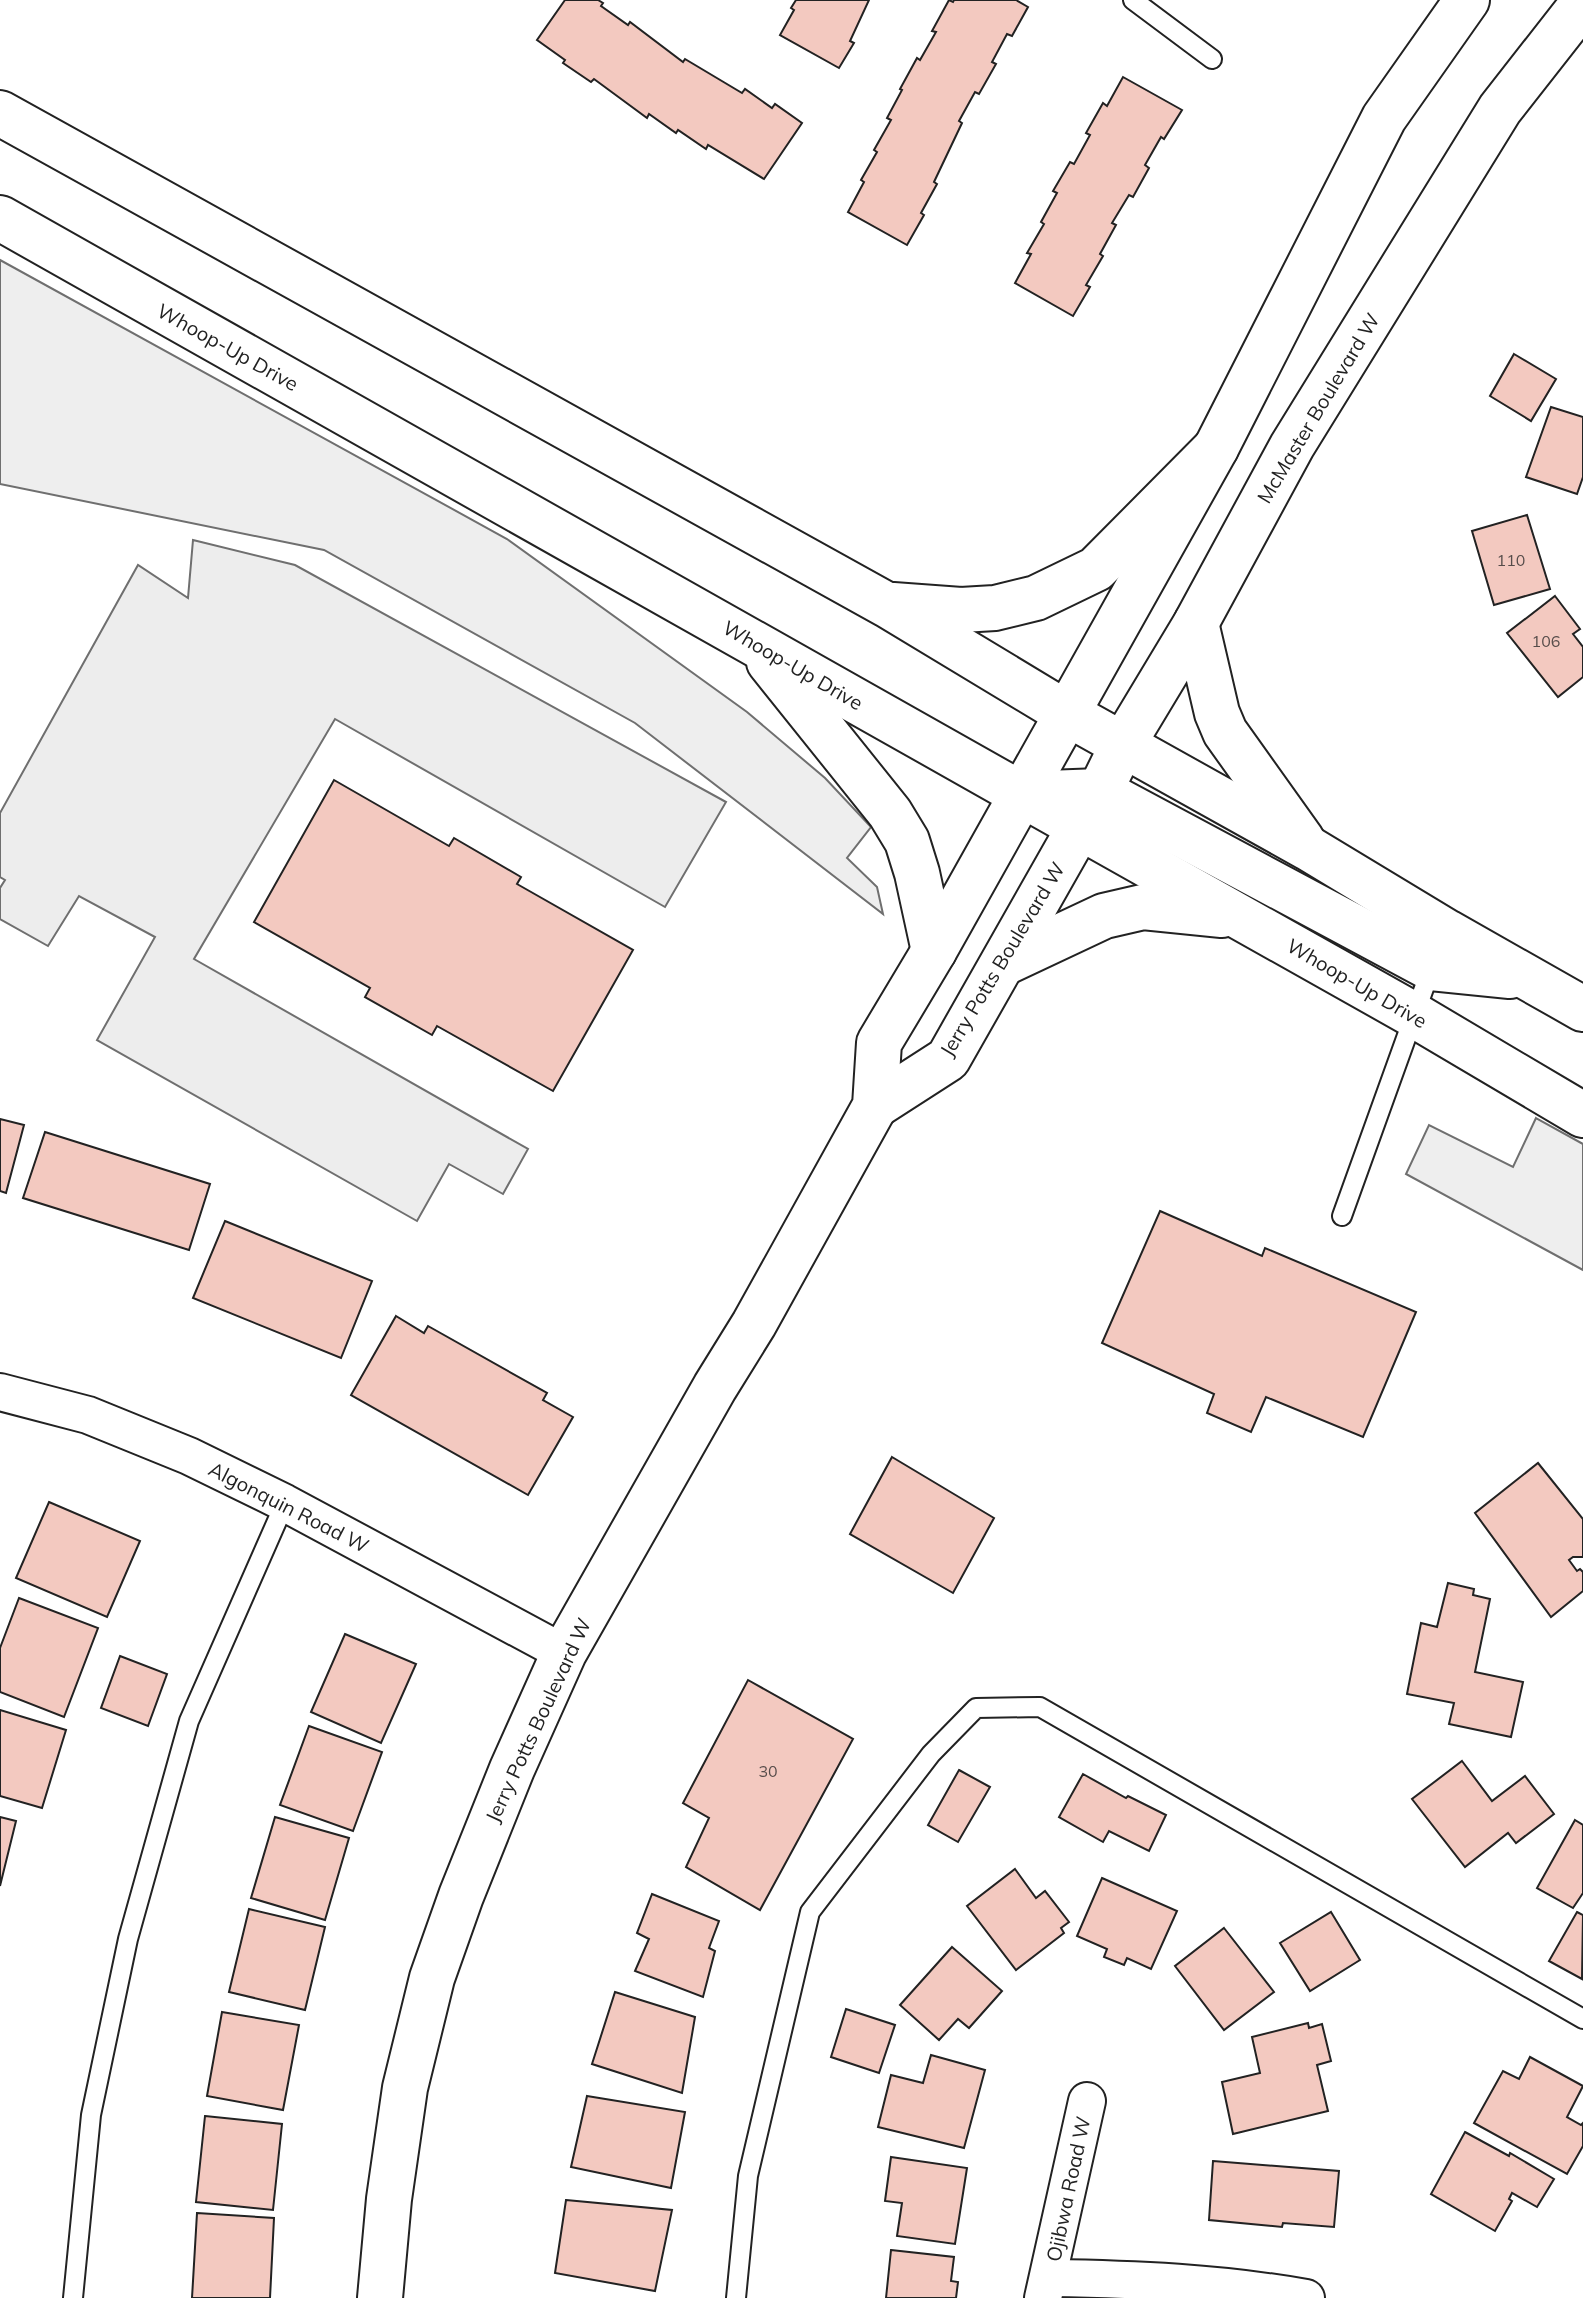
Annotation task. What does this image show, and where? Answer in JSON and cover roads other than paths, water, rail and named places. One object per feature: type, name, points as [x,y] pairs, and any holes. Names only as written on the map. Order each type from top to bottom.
[{"type":"main road","points":[[1021,794],[1216,448],[1384,118],[1467,0]]},
{"type":"main road","name":"McMaster Boulevard W","points":[[1079,829],[1122,746],[1196,623],[1292,446],[1500,109],[1583,3]]},
{"type":"main road","points":[[0,113],[887,605],[1122,746],[1308,848],[1439,950]]},
{"type":"main road","name":"Whoop-Up Drive","points":[[0,218],[1079,829],[1414,1015],[1583,1115]]},
{"type":"main road","points":[[887,605],[961,610],[995,608],[1036,598],[1096,569],[1216,448]]},
{"type":"main road","points":[[1196,623],[1217,713],[1225,732],[1308,848]]},
{"type":"main road","points":[[752,642],[875,793],[907,841],[934,951]]},
{"type":"main road","points":[[1021,794],[1100,791],[1439,950],[1527,978],[1583,1009]]},
{"type":"main road","name":"Jerry Potts Boulevard W","points":[[380,2298],[389,2199],[405,2088],[432,1978],[512,1769],[564,1653],[754,1324],[875,1106],[879,1043],[1021,794]]},
{"type":"main road","name":"Jerry Potts Boulevard W","points":[[875,1106],[948,1059],[1079,829]]},
{"type":"main road","points":[[1004,963],[1104,916],[1143,907],[1240,917]]},
{"type":"street","name":"Algonquin Road W","points":[[0,1392],[88,1415],[189,1456],[285,1503],[564,1653]]},
{"type":"street","name":"Ojibwa Road W","points":[[1087,2101],[1046,2288],[1141,2279],[1306,2298]]},
{"type":"lane","points":[[1133,0],[1212,59]]},
{"type":"lane","points":[[1342,1216],[1439,950]]},
{"type":"lane","points":[[73,2298],[91,2115],[128,1939],[189,1721],[285,1503]]},
{"type":"lane","points":[[736,2298],[748,2176],[810,1912],[931,1754],[976,1708],[1040,1707],[1583,2019]]}]
